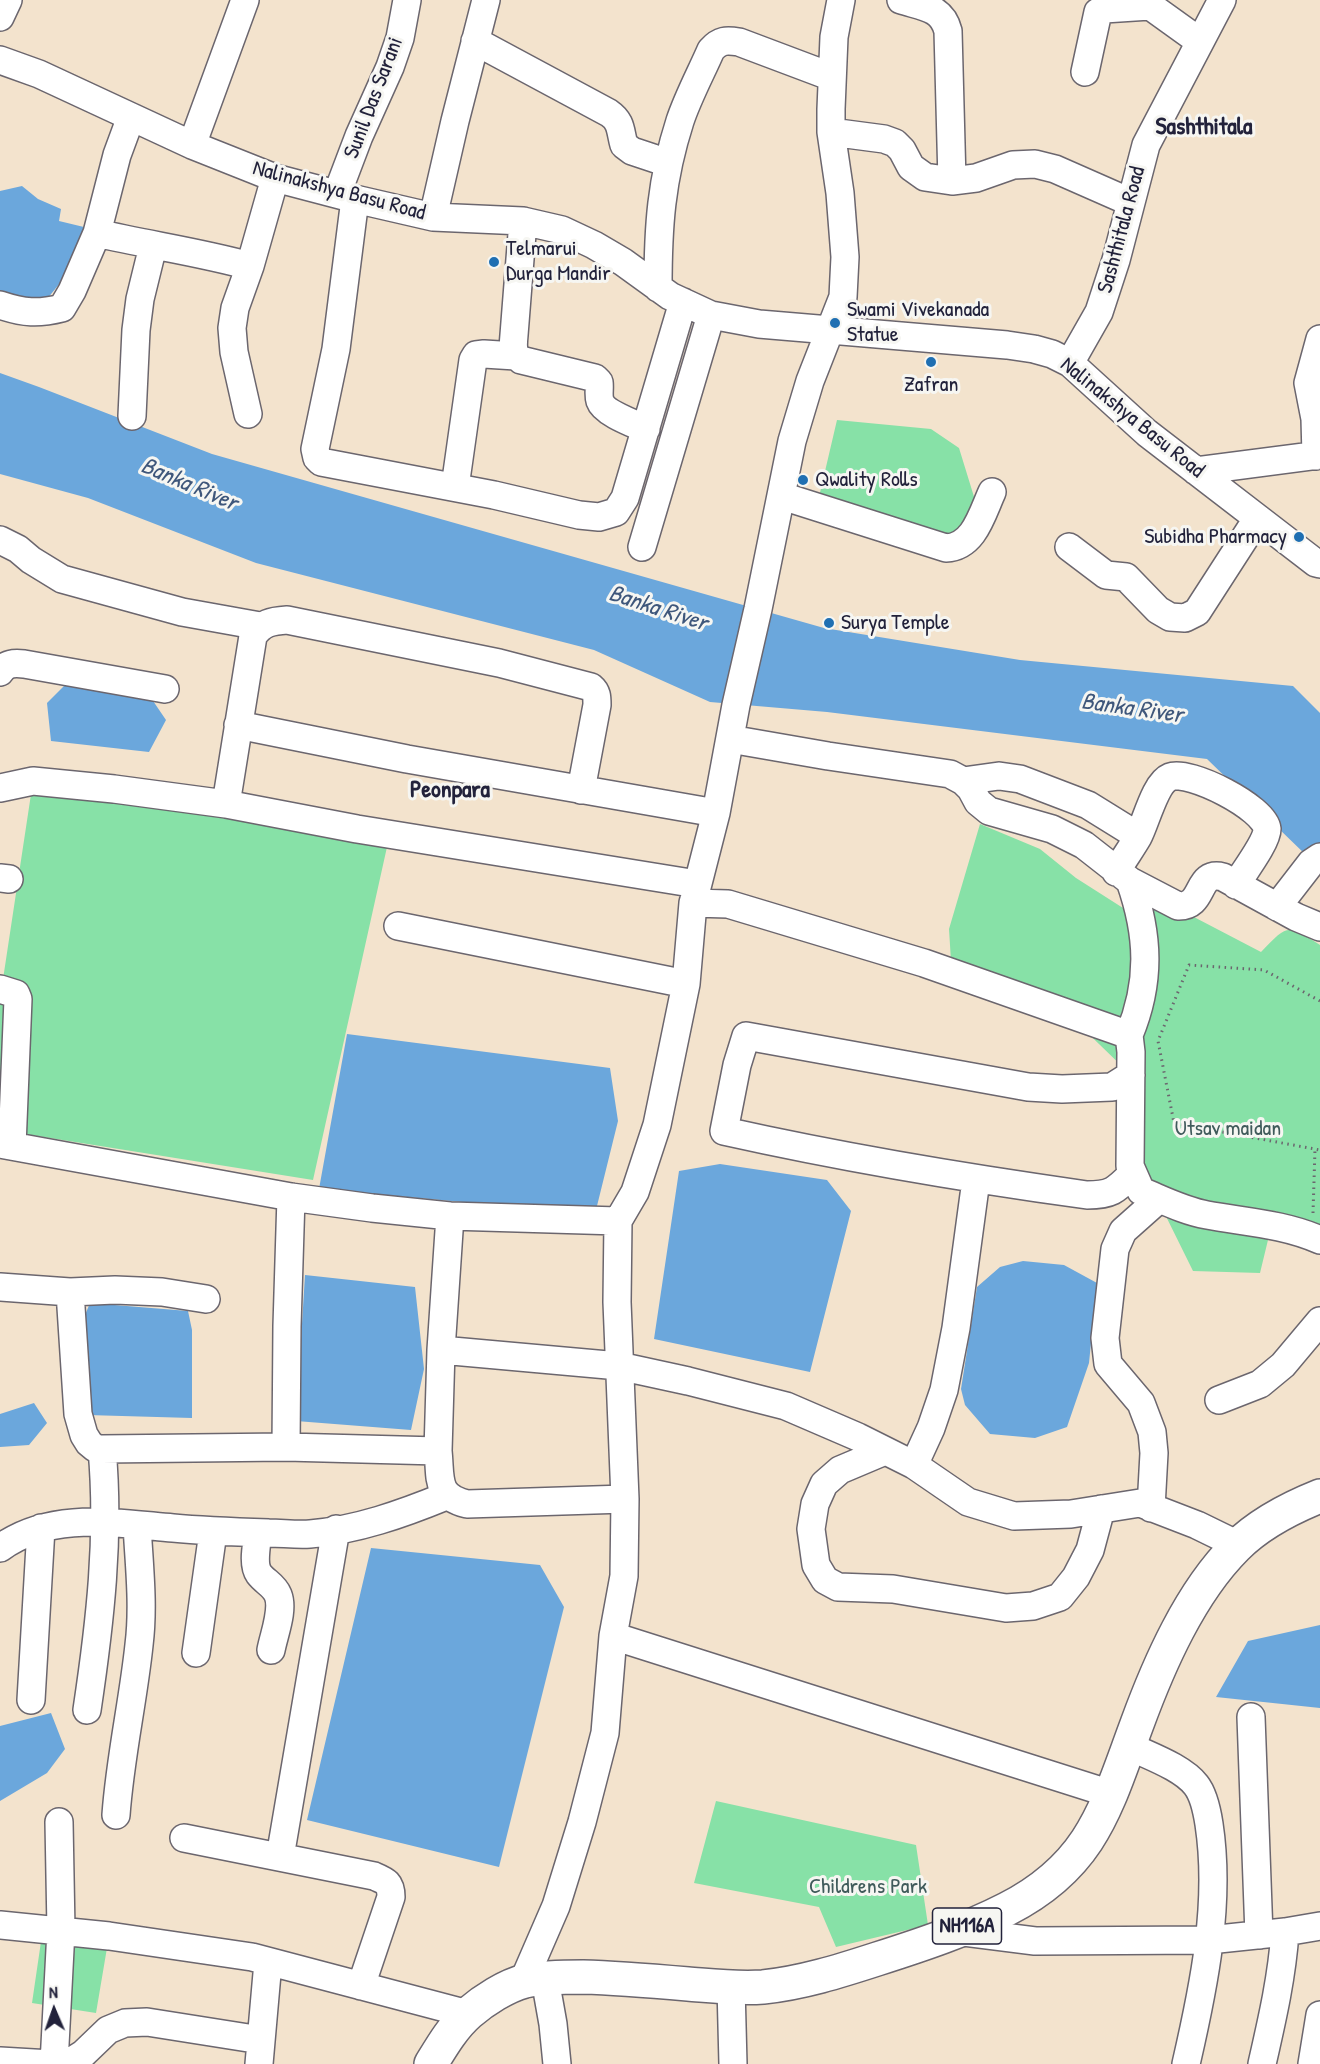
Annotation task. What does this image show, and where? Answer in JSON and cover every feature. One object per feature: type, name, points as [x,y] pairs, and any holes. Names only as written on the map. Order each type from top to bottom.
[{"type":"highway","name":"NH116A","points":[[431,2064],[447,2037],[468,2014],[493,1996],[534,1980],[601,1978],[730,1987],[764,1987],[805,1980],[909,1949],[956,1931],[1008,1908],[1042,1887],[1068,1865],[1090,1838],[1111,1794],[1154,1680],[1172,1643],[1216,1569],[1238,1545],[1270,1521],[1320,1496]]},
{"type":"street","points":[[0,17],[8,0]]},
{"type":"street","points":[[192,145],[245,0]]},
{"type":"street","name":"Sunil Das Sarani","points":[[406,0],[400,38],[390,67],[359,136],[346,197],[336,349],[315,449],[316,458],[328,464],[455,488]]},
{"type":"street","points":[[433,217],[486,0]]},
{"type":"street","points":[[557,2064],[553,2024],[534,1980],[588,1800],[605,1733],[614,1636],[624,1576],[625,1499],[617,1302],[618,1221],[635,1192],[657,1125],[686,984],[695,893],[716,813],[736,705],[792,441],[810,381],[843,297],[845,257],[840,193],[831,132],[834,37],[841,0]]},
{"type":"street","points":[[901,0],[937,11],[945,19],[948,31],[952,181]]},
{"type":"street","name":"Sashthitala Road","points":[[1070,363],[1100,312],[1146,145],[1222,0]]},
{"type":"street","points":[[1086,72],[1098,12],[1104,9],[1146,3],[1199,41]]},
{"type":"street","points":[[658,288],[661,198],[668,163],[681,119],[711,50],[717,42],[726,40],[739,42],[832,77]]},
{"type":"street","points":[[475,41],[609,113],[620,124],[624,145],[632,151],[668,163]]},
{"type":"street","name":"Nalinakshya Basu Road","points":[[0,60],[39,74],[192,145],[274,178],[433,217],[522,221],[562,230],[594,245],[623,262],[658,288],[711,315],[759,324],[831,332],[1007,345],[1052,354],[1070,363],[1147,433],[1257,519],[1320,564]]},
{"type":"street","points":[[0,306],[41,313],[62,308],[72,291],[97,233],[117,155],[131,117]]},
{"type":"street","points":[[831,132],[875,137],[894,143],[902,150],[911,167],[925,177],[952,181],[976,178],[1013,165],[1035,164],[1055,169],[1130,202]]},
{"type":"street","points":[[248,414],[234,352],[232,328],[235,308],[250,266],[274,178]]},
{"type":"street","points":[[522,221],[513,347],[516,356],[521,360],[595,378],[599,382],[598,399],[601,405],[646,429]]},
{"type":"street","points":[[97,233],[222,258],[250,266]]},
{"type":"street","points":[[132,416],[140,299],[153,246]]},
{"type":"street","points":[[516,356],[484,354],[476,355],[473,360],[455,488],[579,515],[599,517],[616,512],[625,498],[683,302]]},
{"type":"street","points":[[642,547],[711,315]]},
{"type":"street","points":[[1196,471],[1318,455],[1315,419],[1308,383],[1320,339]]},
{"type":"street","points":[[782,496],[946,548],[958,548],[967,541],[976,528],[992,492]]},
{"type":"street","points":[[1069,547],[1106,574],[1126,577],[1158,610],[1170,617],[1185,618],[1197,612],[1257,519]]},
{"type":"street","points":[[0,540],[18,549],[62,579],[182,612],[260,626]]},
{"type":"street","points":[[226,804],[253,636],[260,626],[272,621],[287,621],[499,663],[591,687],[597,696],[597,705],[581,790]]},
{"type":"street","points":[[0,672],[4,667],[13,663],[24,664],[165,689]]},
{"type":"street","points":[[238,725],[406,759],[716,813]]},
{"type":"street","points":[[730,739],[950,774],[963,781],[971,789],[978,802],[989,811],[1052,829],[1084,845],[1123,877],[1171,903],[1186,906],[1193,902],[1207,878],[1214,875],[1223,877],[1277,907],[1320,927]]},
{"type":"street","points":[[963,781],[999,776],[1020,779],[1088,805],[1138,836]]},
{"type":"street","points":[[1236,885],[1267,832],[1263,820],[1232,796],[1210,785],[1180,776],[1170,777],[1162,783],[1155,797],[1123,877],[1140,909],[1144,935],[1144,975],[1139,1010],[1129,1035],[1130,1166],[1142,1191],[1185,1210],[1264,1223],[1317,1243]]},
{"type":"street","points":[[0,788],[33,781],[226,804],[695,893],[924,963],[1129,1035]]},
{"type":"street","points":[[1277,907],[1316,860]]},
{"type":"street","points":[[398,926],[686,984]]},
{"type":"street","points":[[0,988],[16,993],[18,999],[6,1145],[291,1197],[372,1208],[450,1216],[618,1221]]},
{"type":"street","points":[[1131,1075],[1112,1087],[1062,1089],[1028,1087],[746,1036],[737,1065],[724,1131],[823,1153],[976,1180],[1087,1195],[1104,1195],[1119,1188],[1133,1173]]},
{"type":"street","points":[[914,1465],[931,1428],[944,1390],[956,1328],[976,1180]]},
{"type":"street","points":[[286,1447],[291,1197]]},
{"type":"street","points":[[1151,1508],[1154,1454],[1152,1432],[1141,1403],[1108,1364],[1105,1338],[1115,1249],[1123,1231],[1159,1199]]},
{"type":"street","points":[[450,1216],[441,1350],[438,1451],[442,1487],[446,1496],[454,1501],[467,1504],[625,1499]]},
{"type":"street","points":[[0,1287],[70,1292],[162,1292],[206,1299]]},
{"type":"street","points":[[70,1292],[78,1414],[84,1435],[95,1448],[286,1447],[438,1451]]},
{"type":"street","points":[[1219,1400],[1260,1384],[1283,1365],[1320,1322]]},
{"type":"street","points":[[441,1350],[619,1366],[688,1381],[786,1406],[914,1465],[968,1502],[1014,1516],[1071,1514],[1140,1503],[1238,1545]]},
{"type":"street","points":[[87,1710],[105,1562],[106,1521],[102,1449]]},
{"type":"street","points":[[885,1451],[840,1470],[824,1484],[815,1504],[811,1529],[816,1565],[825,1580],[838,1587],[893,1589],[1006,1608],[1033,1606],[1060,1597],[1076,1577],[1090,1550],[1101,1509]]},
{"type":"street","points":[[0,1548],[41,1528],[78,1522],[106,1521],[213,1532],[309,1534],[358,1526],[404,1513],[446,1496]]},
{"type":"street","points":[[116,1815],[140,1644],[141,1604],[137,1525]]},
{"type":"street","points":[[31,1700],[41,1528]]},
{"type":"street","points":[[280,1857],[336,1529]]},
{"type":"street","points":[[196,1653],[213,1532]]},
{"type":"street","points":[[258,1533],[256,1565],[258,1574],[274,1587],[279,1596],[271,1650]]},
{"type":"street","points":[[614,1636],[1111,1794]]},
{"type":"street","points":[[1251,1717],[1272,1933],[1283,1965],[1262,2064]]},
{"type":"street","points":[[1129,1746],[1176,1768],[1196,1785],[1206,1807],[1212,1847],[1214,1895],[1209,1940],[1186,2064]]},
{"type":"street","points":[[53,2064],[61,1930],[59,1822]]},
{"type":"street","points":[[184,1838],[374,1876],[386,1881],[391,1888],[391,1897],[361,1986]]},
{"type":"street","points":[[0,1925],[61,1930],[252,1957],[468,2014]]},
{"type":"street","points":[[956,1931],[1035,1941],[1209,1940],[1320,1926]]},
{"type":"street","points":[[8,2062],[53,2064],[72,2061],[83,2054],[108,2030],[125,2023],[147,2022],[260,2052],[268,1962]]},
{"type":"street","points":[[730,1987],[733,2064]]},
{"type":"street","points":[[1312,2064],[1320,2015]]},
{"type":"path","points":[[1320,1002],[1264,970],[1189,965],[1158,1041],[1174,1123],[1320,1151]]},
{"type":"path","points":[[1315,1149],[1317,1243]]},
{"type":"green space","points":[[837,420],[931,429],[959,448],[975,500],[959,536],[902,536],[815,514]]},
{"type":"green space","points":[[33,781],[387,847],[313,1180],[0,1130],[0,999]]},
{"type":"green space","points":[[980,824],[1040,849],[1076,878],[1145,922],[1131,1075],[1068,1014],[951,961],[949,929]]},
{"type":"green space","name":"Utsav maidan","points":[[1153,901],[1192,916],[1261,952],[1277,936],[1288,930],[1301,933],[1320,945],[1320,1230],[1275,1211],[1260,1273],[1193,1271],[1153,1190],[1132,1160]]},
{"type":"green space","name":"Childrens Park","points":[[716,1801],[916,1845],[928,1925],[836,1947],[819,1907],[694,1883]]},
{"type":"green space","points":[[43,1928],[109,1936],[96,2013],[32,2003]]},
{"type":"water","points":[[22,186],[38,199],[61,209],[59,221],[88,228],[60,283],[39,309],[0,299],[0,191]]},
{"type":"water","name":"Banka River","points":[[0,373],[212,454],[824,628],[1020,660],[1293,686],[1320,713],[1320,872],[1309,858],[1207,759],[827,712],[710,702],[594,650],[256,563],[88,498],[0,474]]},
{"type":"water","points":[[71,679],[149,695],[166,720],[149,752],[51,741],[47,703]]},
{"type":"water","points":[[347,1034],[610,1068],[618,1121],[595,1214],[319,1189]]},
{"type":"water","points":[[720,1164],[827,1180],[851,1211],[810,1372],[654,1339],[679,1171]]},
{"type":"water","points":[[1023,1261],[1064,1265],[1097,1283],[1089,1363],[1067,1427],[1035,1438],[990,1434],[965,1405],[961,1389],[977,1287],[1000,1267]]},
{"type":"water","points":[[305,1275],[415,1287],[424,1369],[411,1430],[296,1421]]},
{"type":"water","points":[[90,1303],[188,1311],[192,1330],[192,1418],[87,1415],[76,1337]]},
{"type":"water","points":[[34,1403],[47,1423],[29,1445],[0,1447],[0,1414]]},
{"type":"water","points":[[371,1548],[540,1565],[564,1607],[499,1867],[307,1820]]},
{"type":"water","points":[[1320,1625],[1320,1708],[1216,1697],[1248,1641]]},
{"type":"water","points":[[51,1713],[65,1749],[47,1773],[0,1801],[0,1726]]},
{"type":"place","name":"Telmarui Durga Mandir","points":[[494,262]]},
{"type":"place","name":"Swami Vivekanada Statue","points":[[835,323]]},
{"type":"place","name":"Zafran","points":[[931,362]]},
{"type":"place","name":"Qwality Rolls","points":[[803,480]]},
{"type":"place","name":"Subidha Pharmacy","points":[[1299,537]]},
{"type":"place","name":"Surya Temple","points":[[829,623]]},
{"type":"district","name":"Sashthitala","points":[[1204,128]]},
{"type":"district","name":"Peonpara","points":[[450,791]]}]
